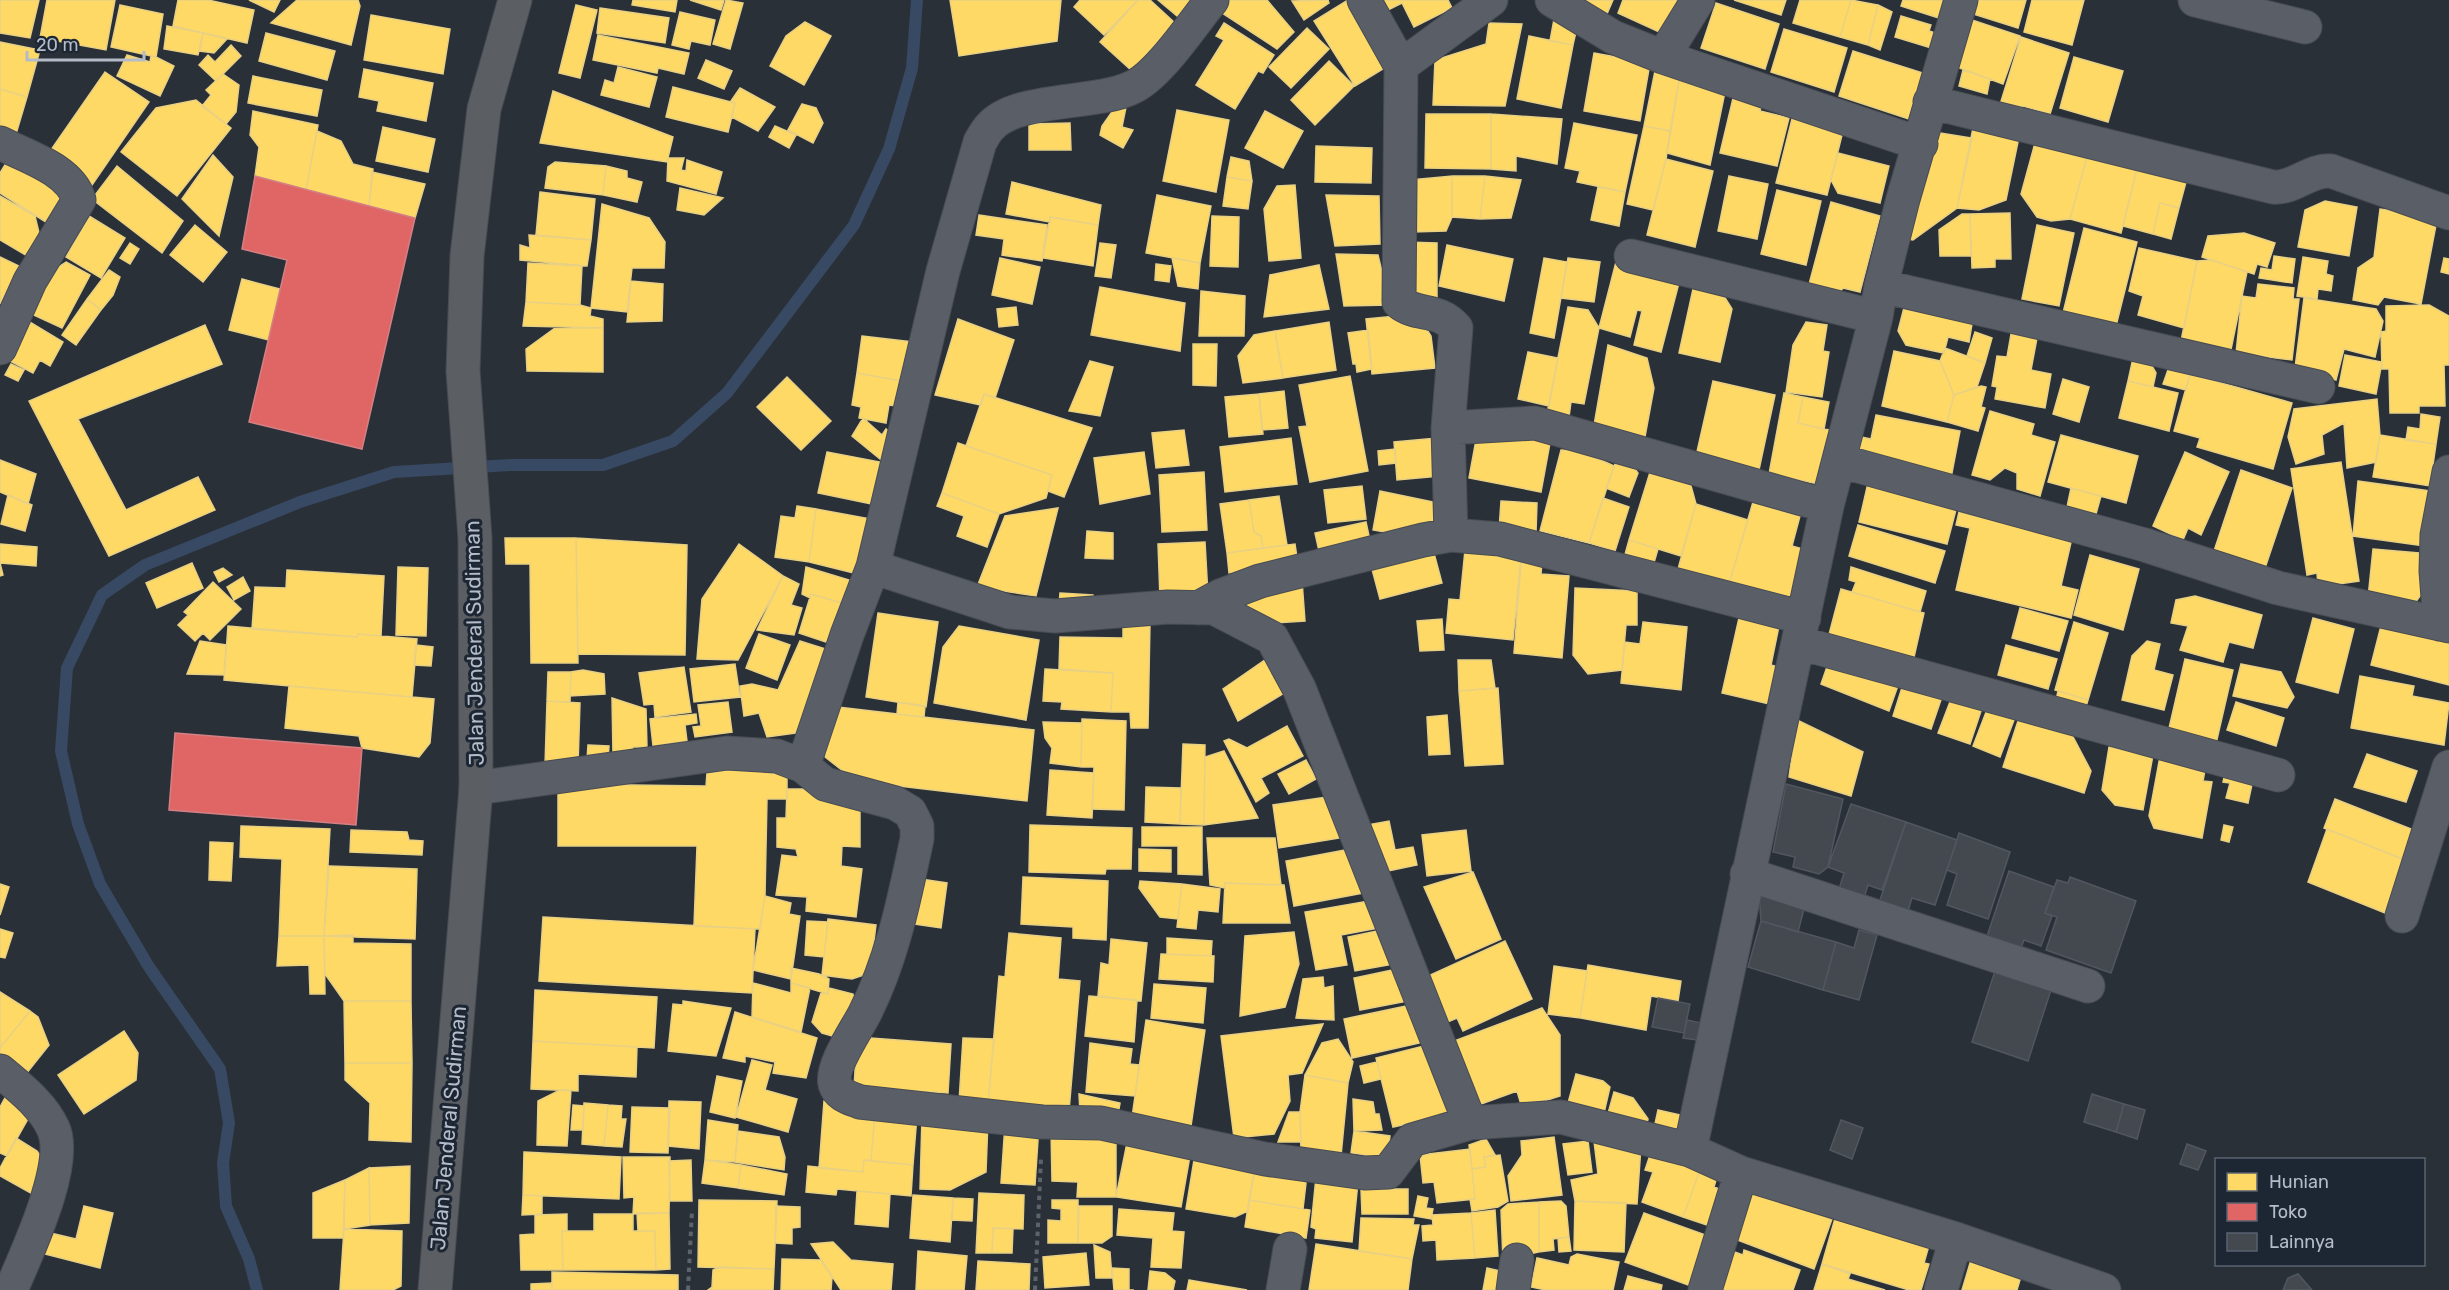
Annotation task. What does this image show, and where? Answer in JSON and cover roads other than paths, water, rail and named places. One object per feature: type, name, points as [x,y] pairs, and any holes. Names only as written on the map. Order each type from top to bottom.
[{"type":"highway","name":"Jalan Jenderal Sudirman","points":[[435,1290],[476,788],[475,538],[463,371],[467,256],[484,109],[515,0]]},
{"type":"street","points":[[803,765],[873,567],[943,271],[980,142],[991,125],[1011,114],[1034,107],[1102,97],[1133,88],[1161,63],[1212,0]]},
{"type":"street","points":[[1364,0],[1401,66],[1399,302],[1406,308],[1432,312],[1448,318],[1456,328],[1448,428],[1451,535]]},
{"type":"street","points":[[1401,66],[1491,0]]},
{"type":"street","points":[[1552,0],[1613,37],[1663,57],[1921,144]]},
{"type":"street","points":[[1663,57],[1698,0]]},
{"type":"street","points":[[1690,1150],[1827,506],[1840,461],[1903,199],[1921,144],[1930,102],[1961,0]]},
{"type":"street","points":[[2195,0],[2305,27]]},
{"type":"street","points":[[1930,102],[2273,187],[2283,187],[2322,170],[2331,171],[2449,213]]},
{"type":"street","points":[[0,143],[60,175],[76,188],[79,200],[30,281],[0,348]]},
{"type":"street","points":[[1631,256],[2318,387]]},
{"type":"street","points":[[1448,428],[1535,423],[1827,506]]},
{"type":"street","points":[[1840,461],[2145,546],[2278,588],[2445,625],[2436,572],[2437,535],[2449,472]]},
{"type":"street","points":[[1198,608],[1220,596],[1260,581],[1423,540],[1451,535],[1500,539],[2278,776]]},
{"type":"street","points":[[873,567],[1010,612],[1055,616],[1168,606],[1214,608],[1272,638],[1299,688],[1470,1124]]},
{"type":"street","points":[[476,788],[728,753],[777,756],[803,765],[825,784],[895,803],[910,812],[917,826],[917,838],[895,939],[879,985],[836,1067],[835,1083],[841,1094],[860,1102],[1042,1122],[1101,1123],[1264,1160],[1365,1173],[1388,1172],[1412,1140],[1470,1124],[1561,1117],[1690,1150],[1742,1173],[1956,1239],[2104,1290]]},
{"type":"street","points":[[2402,916],[2449,767]]},
{"type":"street","points":[[1747,874],[2088,987]]},
{"type":"street","points":[[0,1071],[40,1108],[54,1129],[59,1154],[39,1224],[11,1290]]},
{"type":"street","points":[[1705,1290],[1742,1173]]},
{"type":"street","points":[[1941,1290],[1956,1239]]},
{"type":"street","points":[[1283,1290],[1290,1249]]},
{"type":"waterway","points":[[257,1290],[249,1259],[226,1206],[223,1163],[229,1123],[220,1069],[149,967],[100,884],[78,824],[61,751],[67,668],[102,595],[145,565],[300,502],[394,472],[510,465],[603,465],[673,441],[727,393],[854,225],[889,149],[912,68],[917,0]]}]
